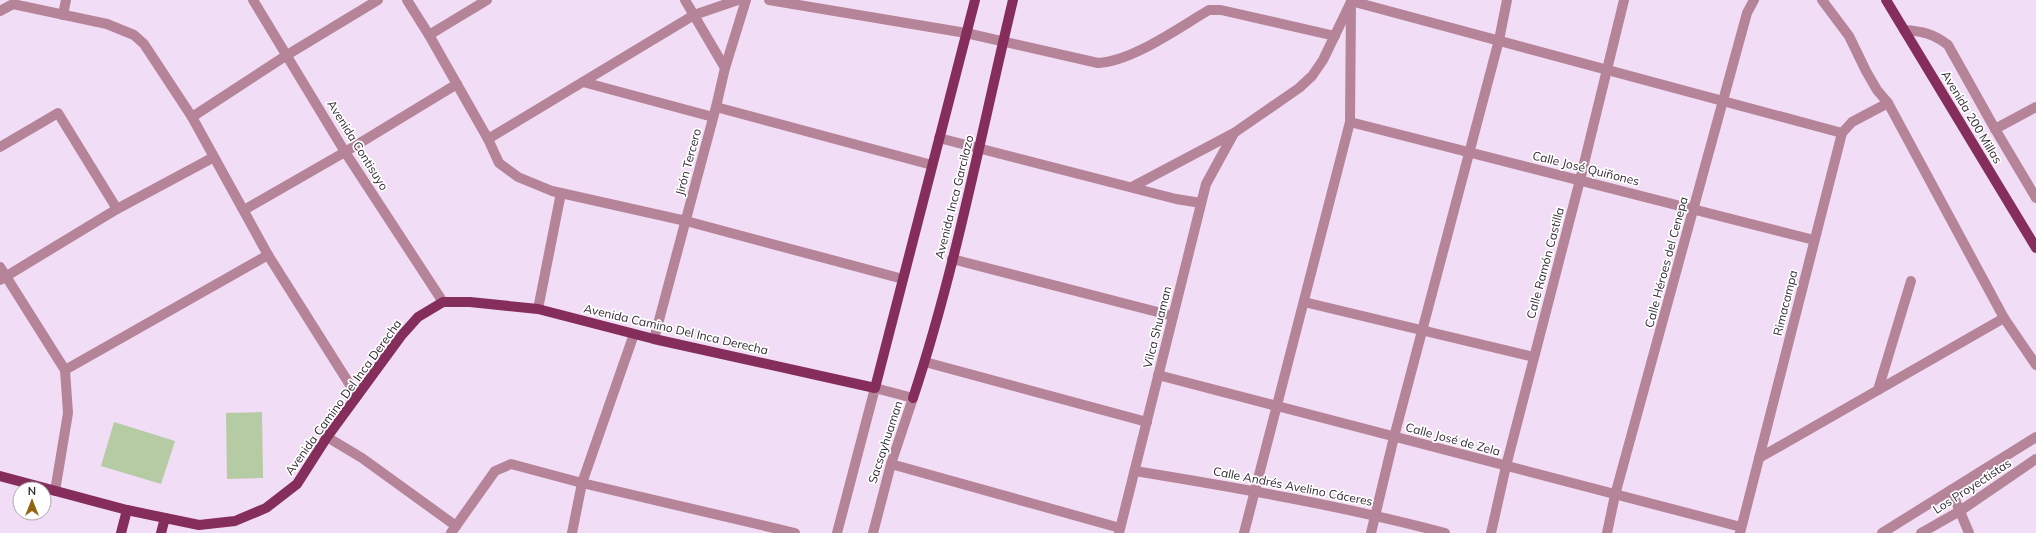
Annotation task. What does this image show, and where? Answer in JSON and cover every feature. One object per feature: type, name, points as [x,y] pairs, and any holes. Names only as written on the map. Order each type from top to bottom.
[{"type":"main road","points":[[875,388],[975,0]]},
{"type":"main road","name":"Avenida Inca Garcilazo","points":[[913,398],[925,362],[952,259],[980,148],[1014,0]]},
{"type":"main road","name":"Avenida 200 Millas","points":[[1886,0],[2036,248]]},
{"type":"main road","name":"Avenida Camino Del Inca Derecha","points":[[0,476],[126,510],[199,526],[235,521],[266,508],[297,484],[327,437],[401,336],[418,317],[443,302],[470,302],[538,309],[654,339],[875,388]]},
{"type":"main road","points":[[121,533],[126,510]]},
{"type":"main road","points":[[161,533],[165,518]]},
{"type":"street","points":[[63,15],[66,0]]},
{"type":"street","name":"Avenida Contisuyo","points":[[253,0],[345,152],[443,302]]},
{"type":"street","points":[[192,117],[287,55],[378,0]]},
{"type":"street","points":[[407,0],[429,35],[488,139],[499,163],[518,177],[561,193],[686,221],[903,279]]},
{"type":"street","points":[[429,35],[487,0]]},
{"type":"street","points":[[686,0],[725,68]]},
{"type":"street","points":[[488,139],[694,15],[738,0]]},
{"type":"street","name":"Jirón Tercero","points":[[654,339],[715,112],[725,68],[746,0]]},
{"type":"street","points":[[769,0],[787,1],[966,34],[1098,63],[1112,62],[1128,56],[1209,10],[1221,10],[1335,36]]},
{"type":"street","points":[[1352,0],[1842,133],[1852,122],[1888,103]]},
{"type":"street","points":[[1132,187],[1234,134],[1284,99],[1312,76],[1323,60],[1352,0]]},
{"type":"street","points":[[1244,533],[1350,122],[1352,0]]},
{"type":"street","points":[[1371,533],[1394,437],[1499,40],[1507,0]]},
{"type":"street","name":"Calle Ramón Castilla","points":[[1491,533],[1506,466],[1580,180],[1624,0]]},
{"type":"street","name":"Calle Héroes del Cenepa","points":[[1607,533],[1615,495],[1747,13],[1754,0]]},
{"type":"street","points":[[1822,0],[1849,36],[1866,71],[1877,90],[1888,103],[2004,318],[2036,365]]},
{"type":"street","points":[[0,11],[13,4],[107,24],[134,35],[144,44],[192,117],[268,254],[357,396]]},
{"type":"street","points":[[1904,30],[1938,37],[1948,45],[2036,198]]},
{"type":"street","points":[[582,82],[715,112],[932,165]]},
{"type":"street","points":[[244,210],[345,152],[456,84]]},
{"type":"street","points":[[1995,129],[2036,107]]},
{"type":"street","points":[[0,147],[58,113],[117,210]]},
{"type":"street","name":"Calle José Quiñones","points":[[1350,122],[1814,240]]},
{"type":"street","name":"Rimacampa","points":[[1740,530],[1842,133]]},
{"type":"street","name":"Vilca Shuaman","points":[[1120,530],[1206,184],[1234,134]]},
{"type":"street","points":[[939,138],[1176,199],[1201,203]]},
{"type":"street","points":[[3,278],[117,210],[214,157]]},
{"type":"street","points":[[538,309],[561,193]]},
{"type":"street","points":[[65,370],[268,254]]},
{"type":"street","points":[[952,259],[1173,316]]},
{"type":"street","points":[[0,267],[3,278],[65,370],[68,412],[55,491]]},
{"type":"street","points":[[1878,390],[1911,281]]},
{"type":"street","points":[[1304,302],[1534,357]]},
{"type":"street","points":[[1759,458],[2004,318]]},
{"type":"street","points":[[572,533],[582,483],[634,334]]},
{"type":"street","points":[[925,362],[1148,422]]},
{"type":"street","name":"Calle José de Zela","points":[[1158,375],[1615,495],[1740,530]]},
{"type":"street","points":[[837,533],[875,388]]},
{"type":"street","name":"Sacsayhuaman","points":[[873,533],[891,464],[913,398],[875,388]]},
{"type":"street","points":[[327,437],[362,458],[453,530],[495,471],[511,464],[582,483],[794,533]]},
{"type":"street","points":[[1882,533],[2036,437]]},
{"type":"street","name":"Los Proyectistas","points":[[1921,533],[1960,511],[2036,459]]},
{"type":"street","points":[[891,464],[1120,530]]},
{"type":"street","name":"Calle Andrés Avelino Cáceres","points":[[1135,471],[1254,490],[1376,515],[1445,533]]},
{"type":"street","points":[[1951,490],[1970,533]]},
{"type":"green space","points":[[262,412],[263,478],[227,479],[226,413]]},
{"type":"green space","points":[[114,422],[175,441],[161,484],[101,466]]}]
